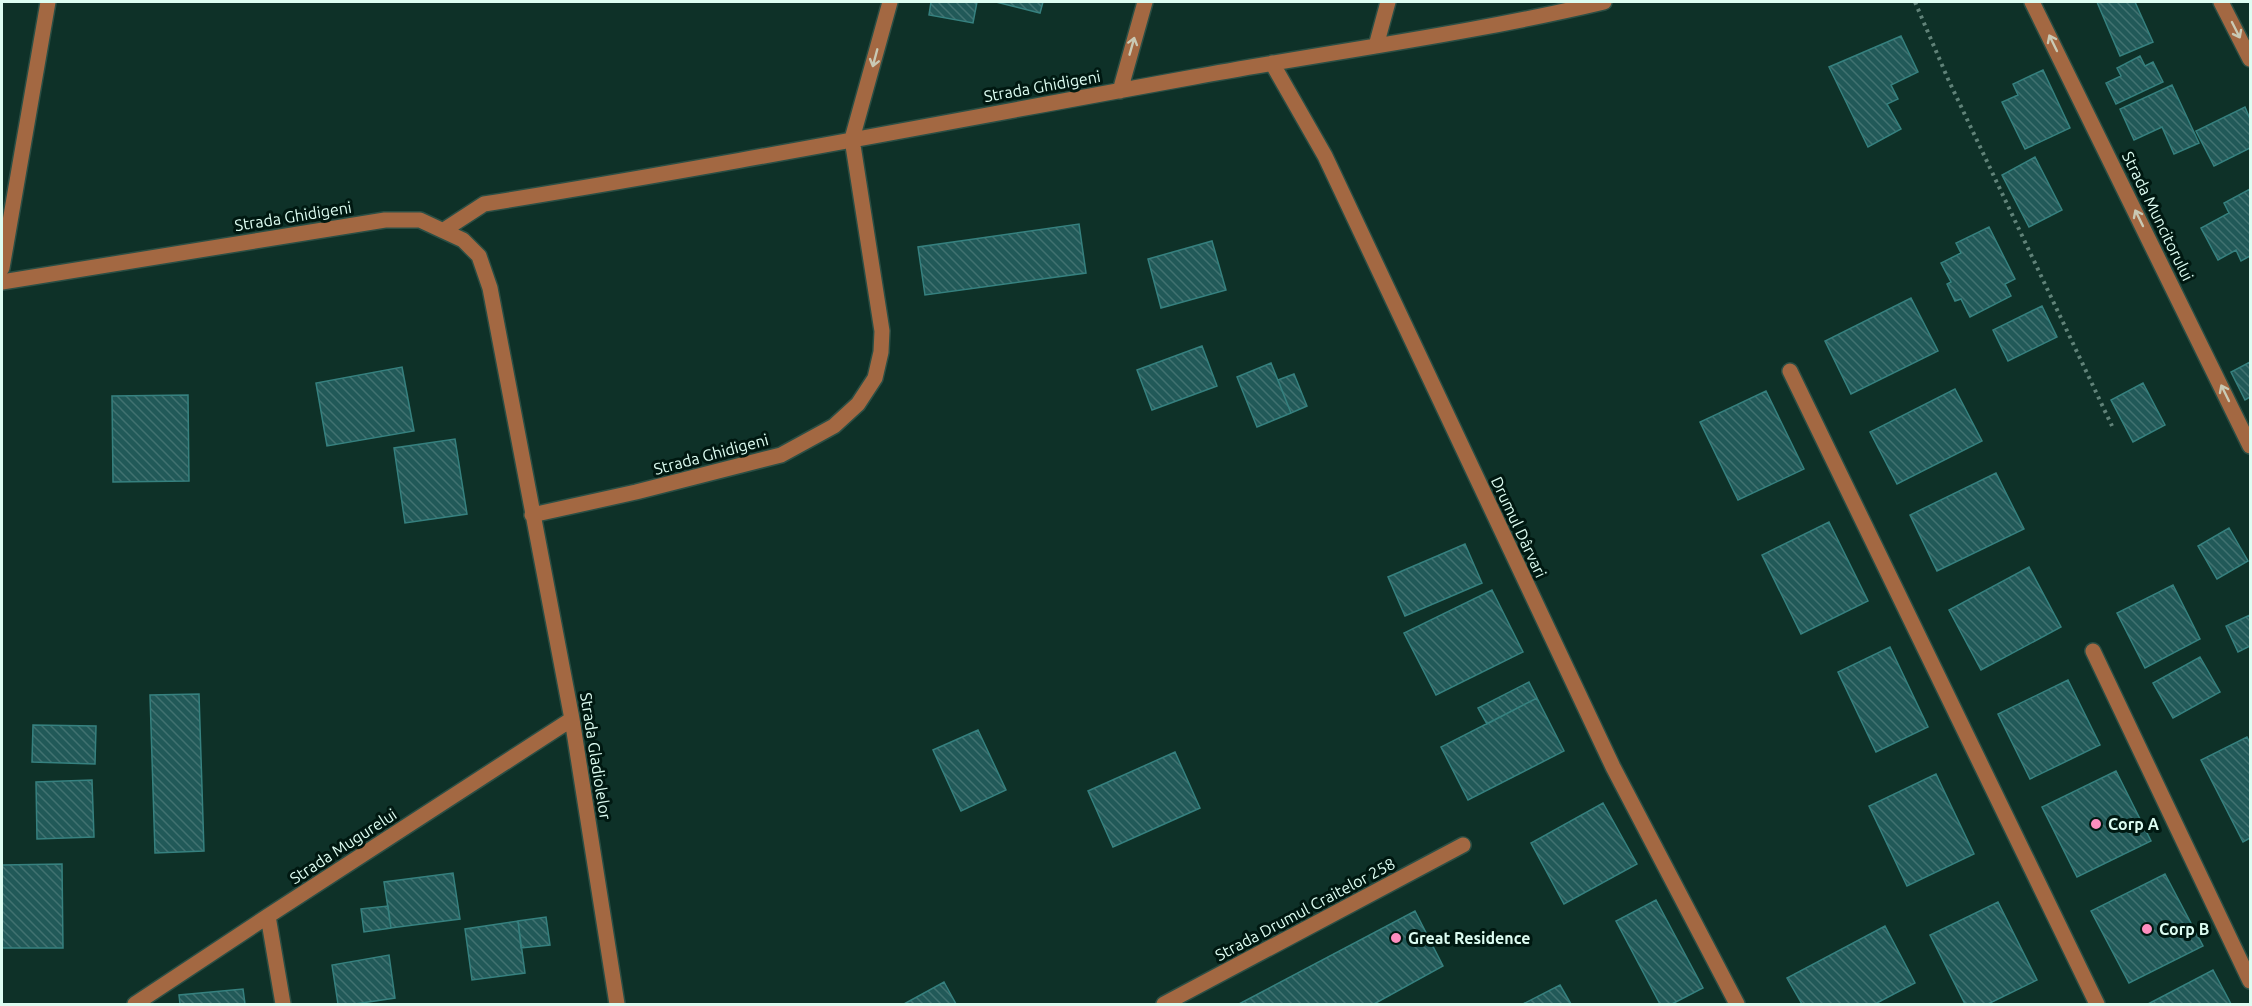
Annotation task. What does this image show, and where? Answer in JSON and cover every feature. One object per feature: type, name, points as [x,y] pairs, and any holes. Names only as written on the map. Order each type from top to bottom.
[{"type":"street","points":[[2,268],[48,2]]},
{"type":"street","points":[[444,230],[484,204],[852,139],[890,2]]},
{"type":"street","points":[[1120,90],[1145,2]]},
{"type":"street","points":[[1376,46],[1388,2]]},
{"type":"street","name":"Strada Ghidigeni","points":[[2,282],[385,220],[420,220],[444,230],[463,240],[478,256],[490,288],[532,515],[636,492],[781,454],[834,426],[858,404],[875,378],[881,352],[882,331],[852,139],[1376,46],[1604,2]]},
{"type":"street","name":"Strada Muncitorului","points":[[2032,2],[2250,446]]},
{"type":"street","points":[[2221,2],[2250,59]]},
{"type":"street","name":"Drumul Dârvari","points":[[1272,63],[1325,156],[1613,767],[1737,1005]]},
{"type":"street","points":[[1790,371],[2097,1005]]},
{"type":"street","name":"Strada Gladiolelor","points":[[532,515],[572,719],[617,1005]]},
{"type":"street","points":[[2093,651],[2250,981]]},
{"type":"street","name":"Strada Mugurelui","points":[[135,1005],[572,719]]},
{"type":"street","name":"Strada Drumul Craitelor 258","points":[[1164,1005],[1462,845]]},
{"type":"street","points":[[268,916],[283,1005]]},
{"type":"path","points":[[1916,2],[1948,79],[2112,426]]},
{"type":"building","points":[[931,2],[977,2],[973,23],[929,15]]},
{"type":"building","points":[[996,2],[1043,2],[1040,13]]},
{"type":"building","points":[[2097,2],[2135,2],[2153,42],[2120,56]]},
{"type":"building","points":[[1901,36],[1918,72],[1891,85],[1898,99],[1887,104],[1901,129],[1868,147],[1829,67]]},
{"type":"building","points":[[2140,56],[2145,66],[2153,62],[2163,82],[2116,104],[2106,83],[2121,76],[2117,68]]},
{"type":"building","points":[[2043,70],[2070,128],[2025,149],[2002,102],[2018,95],[2013,84]]},
{"type":"building","points":[[2172,85],[2199,143],[2174,154],[2162,127],[2134,140],[2120,109]]},
{"type":"building","points":[[2245,107],[2250,119],[2250,148],[2214,166],[2196,131]]},
{"type":"building","points":[[2035,157],[2062,210],[2029,227],[2002,175]]},
{"type":"building","points":[[2250,189],[2250,256],[2241,261],[2236,250],[2218,260],[2201,228],[2229,213],[2224,203]]},
{"type":"building","points":[[1079,224],[1086,273],[925,295],[918,247]]},
{"type":"building","points":[[1989,227],[2015,279],[2005,284],[2011,296],[1970,317],[1961,299],[1955,301],[1947,284],[1951,282],[1941,263],[1961,253],[1956,243]]},
{"type":"building","points":[[1212,241],[1226,290],[1161,308],[1148,259]]},
{"type":"building","points":[[1911,298],[1938,351],[1851,394],[1825,341]]},
{"type":"building","points":[[2042,306],[2057,337],[2008,361],[1993,330]]},
{"type":"building","points":[[1202,346],[1217,386],[1152,410],[1137,370]]},
{"type":"building","points":[[2250,362],[2250,397],[2245,400],[2231,372]]},
{"type":"building","points":[[1271,363],[1291,413],[1257,427],[1237,377]]},
{"type":"building","points":[[402,367],[414,431],[327,446],[316,383]]},
{"type":"building","points":[[1294,374],[1307,406],[1291,413],[1278,380]]},
{"type":"building","points":[[2143,383],[2165,425],[2133,442],[2111,400]]},
{"type":"building","points":[[1955,389],[1982,441],[1897,484],[1870,432]]},
{"type":"building","points":[[1766,391],[1804,469],[1738,500],[1700,422]]},
{"type":"building","points":[[188,395],[189,481],[113,482],[112,396]]},
{"type":"building","points":[[455,439],[467,514],[405,523],[394,448]]},
{"type":"building","points":[[1996,473],[2024,529],[1937,571],[1910,515]]},
{"type":"building","points":[[1829,522],[1868,601],[1801,634],[1762,555]]},
{"type":"building","points":[[2229,528],[2248,561],[2217,579],[2198,546]]},
{"type":"building","points":[[1465,544],[1482,583],[1405,616],[1388,577]]},
{"type":"building","points":[[2029,567],[2061,627],[1981,670],[1949,610]]},
{"type":"building","points":[[2173,585],[2200,639],[2145,668],[2117,613]]},
{"type":"building","points":[[1492,590],[1523,652],[1436,695],[1404,633]]},
{"type":"building","points":[[2250,615],[2250,646],[2238,652],[2226,626]]},
{"type":"building","points":[[1890,647],[1928,727],[1876,752],[1838,672]]},
{"type":"building","points":[[2200,657],[2220,692],[2173,718],[2153,683]]},
{"type":"building","points":[[2068,680],[2100,745],[2030,779],[1998,714]]},
{"type":"building","points":[[1529,682],[1537,698],[1487,724],[1478,708]]},
{"type":"building","points":[[199,694],[204,851],[155,853],[150,695]]},
{"type":"building","points":[[1537,698],[1564,751],[1468,800],[1441,747]]},
{"type":"building","points":[[33,725],[96,726],[95,764],[32,762]]},
{"type":"building","points":[[978,730],[1006,790],[961,811],[933,750]]},
{"type":"building","points":[[2247,737],[2250,743],[2250,838],[2243,842],[2201,760]]},
{"type":"building","points":[[1175,752],[1200,808],[1113,847],[1088,791]]},
{"type":"building","name":"Corp A","points":[[2116,771],[2151,841],[2077,877],[2042,807]]},
{"type":"building","points":[[1936,774],[1974,854],[1907,886],[1869,806]]},
{"type":"building","points":[[92,780],[94,837],[37,839],[36,782]]},
{"type":"building","points":[[1603,803],[1637,864],[1564,904],[1531,843]]},
{"type":"building","points":[[62,864],[63,948],[2,948],[2,865]]},
{"type":"building","points":[[453,873],[460,919],[391,928],[384,882]]},
{"type":"building","name":"Corp B","points":[[2165,874],[2203,946],[2129,983],[2091,911]]},
{"type":"building","points":[[1656,900],[1703,988],[1672,1004],[1660,1004],[1616,921]]},
{"type":"building","points":[[1998,902],[2037,980],[1988,1004],[1965,1004],[1930,935]]},
{"type":"building","points":[[388,906],[391,928],[364,932],[361,909]]},
{"type":"building","name":"Great Residence","points":[[1415,911],[1443,966],[1374,1004],[1239,1004]]},
{"type":"building","points":[[546,917],[550,945],[521,948],[518,921]]},
{"type":"building","points":[[518,921],[525,973],[472,980],[465,929]]},
{"type":"building","points":[[1885,926],[1915,983],[1875,1004],[1802,1004],[1787,978]]},
{"type":"building","points":[[389,955],[395,998],[338,1004],[332,965]]},
{"type":"building","points":[[2213,970],[2231,1004],[2148,1004]]},
{"type":"building","points":[[944,982],[956,1004],[904,1004]]},
{"type":"building","points":[[1560,985],[1571,1004],[1523,1004]]},
{"type":"building","points":[[243,989],[245,1004],[180,1004],[179,995]]},
{"type":"place","name":"Corp A","points":[[2096,824]]},
{"type":"place","name":"Corp B","points":[[2147,929]]},
{"type":"place","name":"Great Residence","points":[[1396,938]]}]
